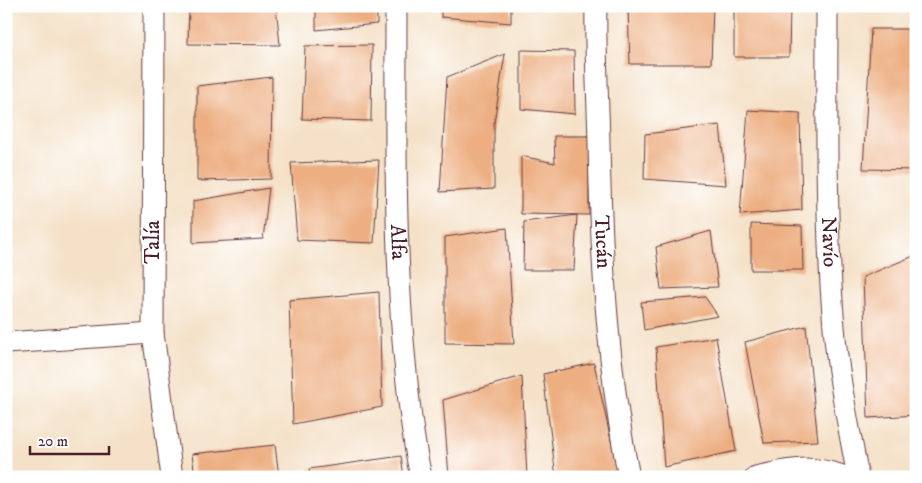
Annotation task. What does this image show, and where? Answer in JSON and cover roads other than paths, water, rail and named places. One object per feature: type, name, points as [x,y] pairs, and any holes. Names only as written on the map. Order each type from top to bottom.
[{"type":"street","name":"Talía","points":[[154,6],[153,333],[172,477]]},
{"type":"street","name":"Alfa","points":[[396,6],[395,160],[400,306],[408,394],[421,477]]},
{"type":"street","name":"Tucán","points":[[596,6],[600,210],[605,300],[620,431],[629,477]]},
{"type":"street","name":"Navío","points":[[827,6],[828,244],[840,381],[858,477]]},
{"type":"street","points":[[6,343],[153,333]]},
{"type":"street","points":[[756,477],[796,469],[815,468],[846,477]]}]
